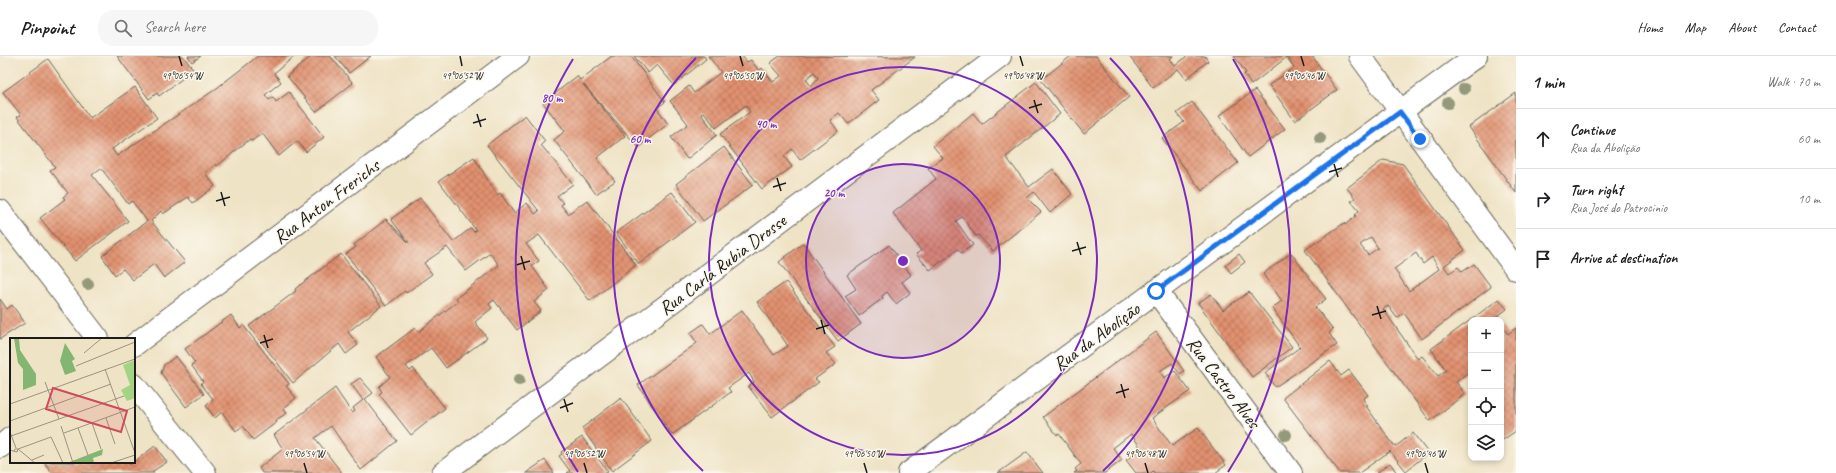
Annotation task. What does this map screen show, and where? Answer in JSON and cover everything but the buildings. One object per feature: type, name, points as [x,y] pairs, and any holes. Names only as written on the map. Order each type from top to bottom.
[{"type":"street","name":"Rua Anton Frerichs","points":[[135,345],[518,56]]},
{"type":"street","name":"Rua Carla Rubia Drosse","points":[[443,473],[1000,56]]},
{"type":"street","points":[[1360,56],[1516,269]]},
{"type":"street","name":"Rua da Abolição","points":[[918,470],[1156,291],[1476,56]]},
{"type":"street","points":[[0,211],[97,338]]},
{"type":"street","name":"Rua Castro Alves","points":[[1156,291],[1291,473]]},
{"type":"street","points":[[135,386],[205,473]]},
{"type":"street","points":[[0,446],[10,439]]},
{"type":"route","points":[[1156,291],[1400,112],[1420,139]]}]
